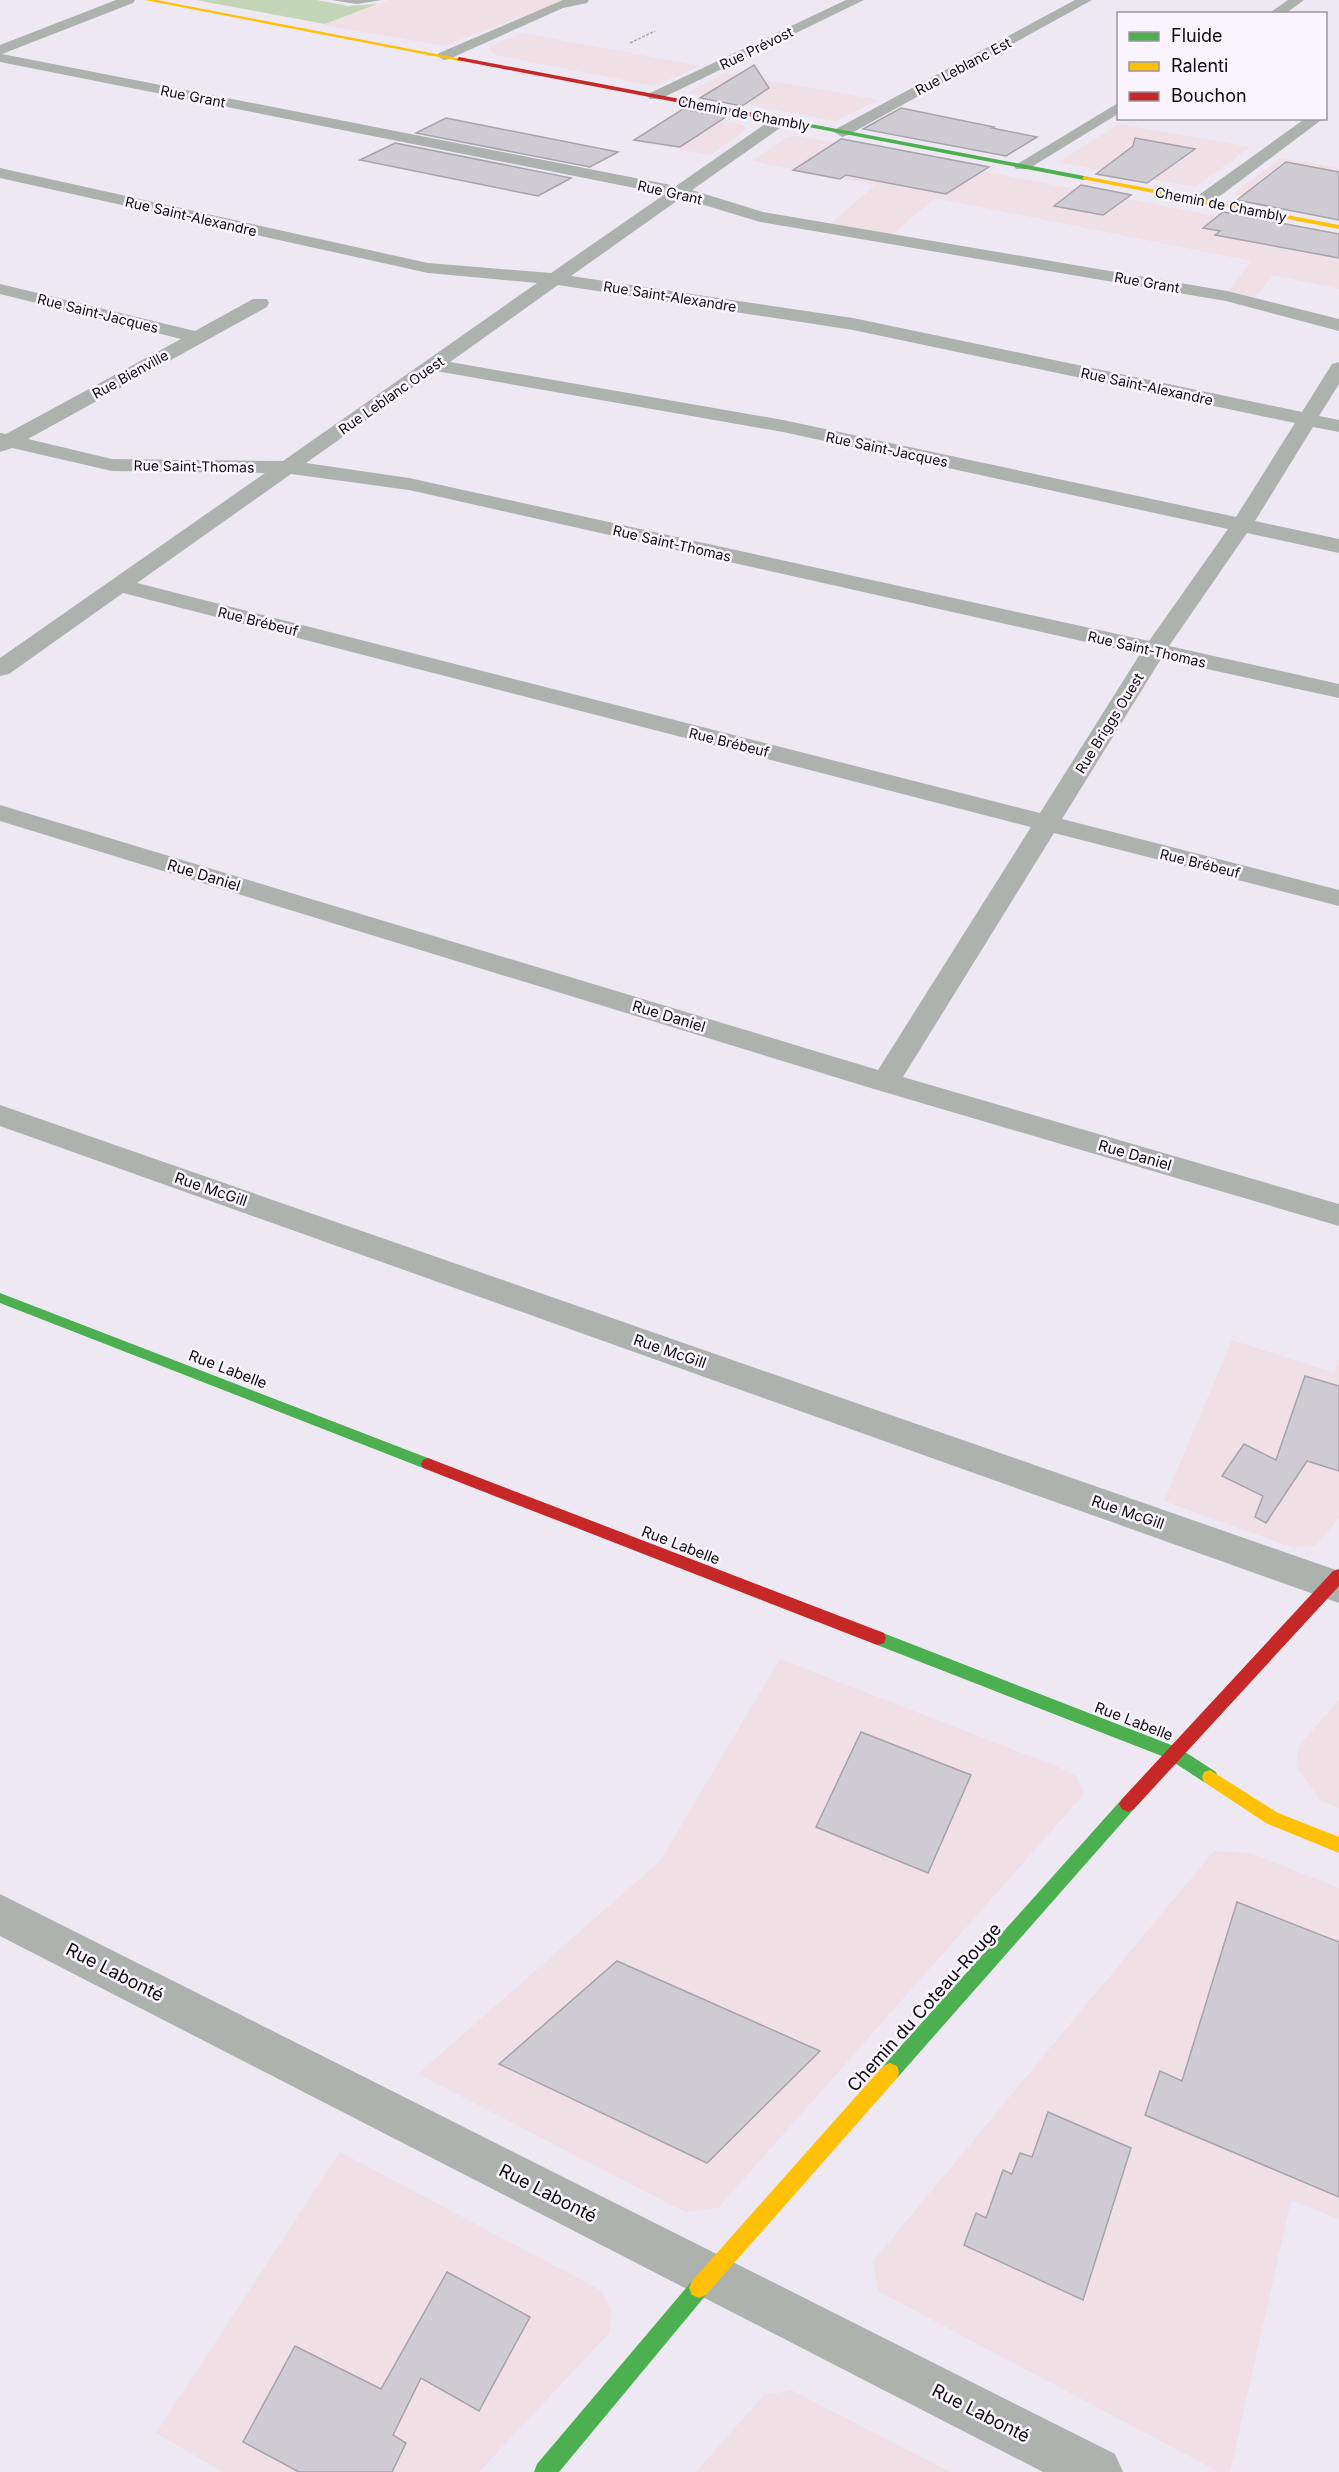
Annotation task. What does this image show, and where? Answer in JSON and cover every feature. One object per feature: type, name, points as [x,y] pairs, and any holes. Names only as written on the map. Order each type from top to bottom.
[{"type":"main road","name":"Chemin de Chambly","points":[[148,0],[1339,227]]},
{"type":"main road","name":"Rue Labelle","points":[[0,1298],[1173,1753],[1272,1818],[1339,1845]]},
{"type":"main road","name":"Chemin du Coteau-Rouge","points":[[545,2472],[710,2275],[1173,1753],[1336,1582]]},
{"type":"street","points":[[0,50],[128,0]]},
{"type":"street","points":[[444,56],[559,5],[582,0]]},
{"type":"street","name":"Rue Prévost","points":[[655,96],[857,0]]},
{"type":"street","name":"Rue Leblanc Est","points":[[842,132],[1085,0]]},
{"type":"street","points":[[1278,12],[1297,0]]},
{"type":"street","name":"Rue Grant","points":[[0,58],[680,192],[760,217],[1227,296],[1339,325]]},
{"type":"street","points":[[1022,166],[1117,109]]},
{"type":"street","name":"Rue Leblanc Ouest","points":[[0,669],[781,120]]},
{"type":"street","points":[[1202,201],[1314,120]]},
{"type":"street","name":"Rue Saint-Alexandre","points":[[0,173],[428,268],[556,279],[853,324],[1339,426]]},
{"type":"street","name":"Rue Saint-Jacques","points":[[0,289],[196,338]]},
{"type":"street","name":"Rue Bienville","points":[[3,442],[260,303]]},
{"type":"street","name":"Rue Saint-Jacques","points":[[434,365],[783,426],[1339,546]]},
{"type":"street","name":"Rue Briggs Ouest","points":[[885,1082],[1154,651],[1241,526],[1339,368]]},
{"type":"street","name":"Rue Saint-Thomas","points":[[3,442],[112,465],[288,467],[409,484],[1339,691]]},
{"type":"street","name":"Rue Brébeuf","points":[[119,585],[1339,898]]},
{"type":"street","name":"Rue Daniel","points":[[0,813],[885,1082],[1339,1215]]},
{"type":"street","name":"Rue McGill","points":[[0,1115],[1336,1582]]},
{"type":"street","name":"Rue Labonté","points":[[0,1914],[1097,2472]]},
{"type":"lane","points":[[336,0],[357,2],[378,0]]},
{"type":"path","points":[[630,43],[655,31]]},
{"type":"shaded area","points":[[389,0],[566,0],[444,46],[323,25]]},
{"type":"shaded area","points":[[522,33],[701,66],[654,86],[495,55],[489,47]]},
{"type":"shaded area","points":[[725,73],[879,100],[835,121],[688,93]]},
{"type":"shaded area","points":[[677,112],[743,125],[746,129],[711,155],[632,141]]},
{"type":"shaded area","points":[[1119,124],[1250,147],[1195,187],[1059,162]]},
{"type":"shaded area","points":[[800,136],[1339,240],[1339,289],[1274,275],[1254,298],[1227,292],[1252,261],[935,198],[891,235],[831,224],[875,185],[752,161],[787,137]]},
{"type":"shaded area","points":[[1281,158],[1339,168],[1339,214],[1233,194]]},
{"type":"shaded area","points":[[1232,1340],[1334,1373],[1339,1360],[1339,1518],[1316,1545],[1294,1548],[1164,1501]]},
{"type":"shaded area","points":[[780,1659],[1058,1767],[1076,1776],[1084,1794],[718,2208],[685,2212],[418,2074],[660,1861]]},
{"type":"shaded area","points":[[1339,1700],[1339,1808],[1320,1800],[1296,1766],[1300,1745]]},
{"type":"shaded area","points":[[1214,1851],[1250,1853],[1339,1888],[1339,2219],[1291,2200],[1230,2472],[1219,2472],[878,2291],[873,2261]]},
{"type":"shaded area","points":[[340,2152],[600,2290],[612,2311],[609,2333],[479,2472],[223,2472],[156,2433]]},
{"type":"shaded area","points":[[791,2390],[950,2472],[696,2472],[763,2396]]},
{"type":"green space","points":[[196,0],[317,0],[348,6],[377,4],[325,24]]},
{"type":"building","points":[[754,65],[769,88],[742,106],[700,98]]},
{"type":"building","points":[[901,108],[1037,137],[1006,156],[863,129]]},
{"type":"building","points":[[683,109],[726,117],[680,147],[634,140]]},
{"type":"building","points":[[446,118],[618,152],[590,167],[416,133]]},
{"type":"building","points":[[1135,138],[1195,149],[1147,183],[1096,174],[1133,146]]},
{"type":"building","points":[[841,139],[989,167],[946,194],[846,175],[840,179],[793,170]]},
{"type":"building","points":[[395,143],[571,178],[538,196],[360,160]]},
{"type":"building","points":[[1286,162],[1339,172],[1339,220],[1237,200]]},
{"type":"building","points":[[1081,185],[1131,195],[1103,215],[1054,206]]},
{"type":"building","points":[[1223,212],[1339,234],[1339,258],[1215,235],[1220,231],[1203,228]]},
{"type":"building","points":[[1305,1376],[1339,1386],[1339,1471],[1307,1461],[1266,1523],[1255,1517],[1263,1496],[1222,1476],[1244,1444],[1276,1460]]},
{"type":"building","points":[[861,1732],[971,1775],[928,1873],[816,1827]]},
{"type":"building","points":[[1237,1902],[1339,1942],[1339,2197],[1145,2115],[1160,2071],[1182,2081]]},
{"type":"building","points":[[617,1961],[820,2051],[707,2163],[499,2064]]},
{"type":"building","points":[[1048,2112],[1131,2148],[1083,2300],[964,2245],[976,2213],[986,2218],[1003,2170],[1012,2174],[1020,2153],[1032,2157]]},
{"type":"building","points":[[447,2272],[530,2317],[479,2411],[421,2378],[393,2435],[406,2443],[392,2472],[299,2472],[243,2442],[295,2346],[381,2389]]},
{"type":"traffic: fast","points":[[774,119],[1084,178]]},
{"type":"traffic: fast","points":[[0,1298],[428,1464]]},
{"type":"traffic: fast","points":[[878,1638],[1173,1753],[1210,1777]]},
{"type":"traffic: fast","points":[[890,2072],[1128,1804]]},
{"type":"traffic: fast","points":[[545,2472],[699,2288]]},
{"type":"traffic: slow","points":[[148,0],[459,59]]},
{"type":"traffic: slow","points":[[1084,178],[1339,227]]},
{"type":"traffic: slow","points":[[1210,1777],[1272,1818],[1339,1845]]},
{"type":"traffic: slow","points":[[699,2288],[890,2072]]},
{"type":"traffic: jam","points":[[459,59],[774,119]]},
{"type":"traffic: jam","points":[[428,1464],[878,1638]]},
{"type":"traffic: jam","points":[[1128,1804],[1339,1575]]}]
